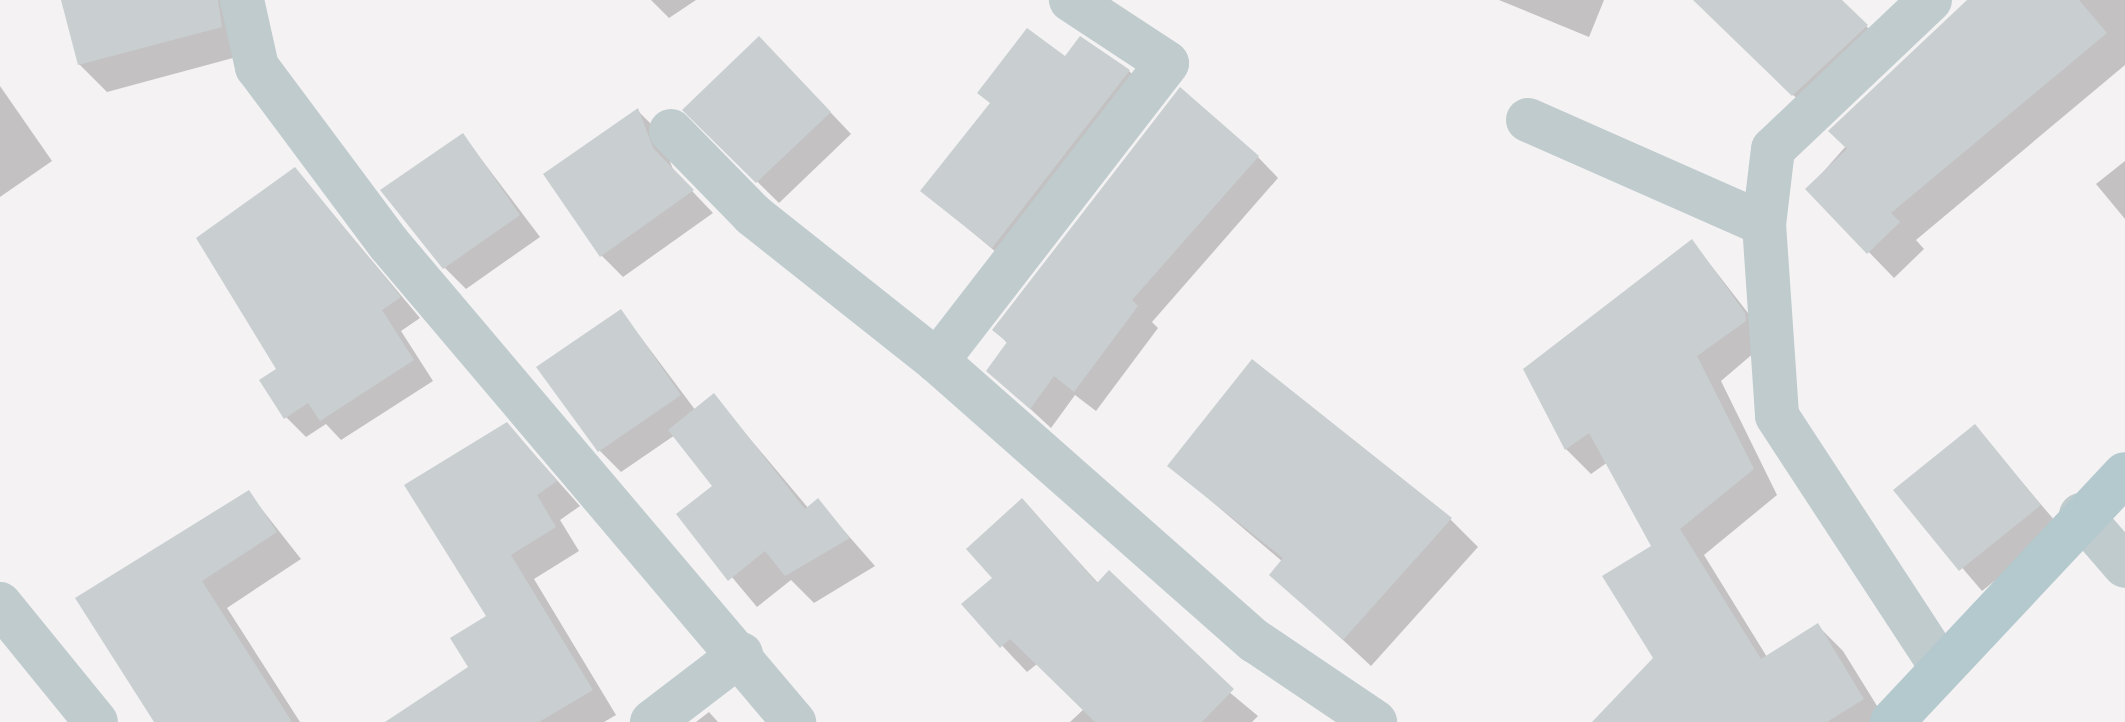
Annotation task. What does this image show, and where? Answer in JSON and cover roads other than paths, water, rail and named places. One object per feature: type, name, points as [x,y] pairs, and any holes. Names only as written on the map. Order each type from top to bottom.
[{"type":"main road","points":[[1892,722],[2081,515],[2125,474]]},
{"type":"street","points":[[242,0],[257,67],[389,244],[741,654],[794,722]]},
{"type":"street","points":[[937,361],[1167,63],[1071,0]]},
{"type":"street","points":[[1930,0],[1773,149],[1764,224],[1777,416],[1941,667]]},
{"type":"street","points":[[1528,120],[1764,224]]},
{"type":"street","points":[[671,131],[753,215],[937,361],[1255,641],[1375,722]]},
{"type":"street","points":[[2081,515],[2125,566]]},
{"type":"street","points":[[0,604],[96,722]]},
{"type":"street","points":[[652,722],[741,654]]}]
